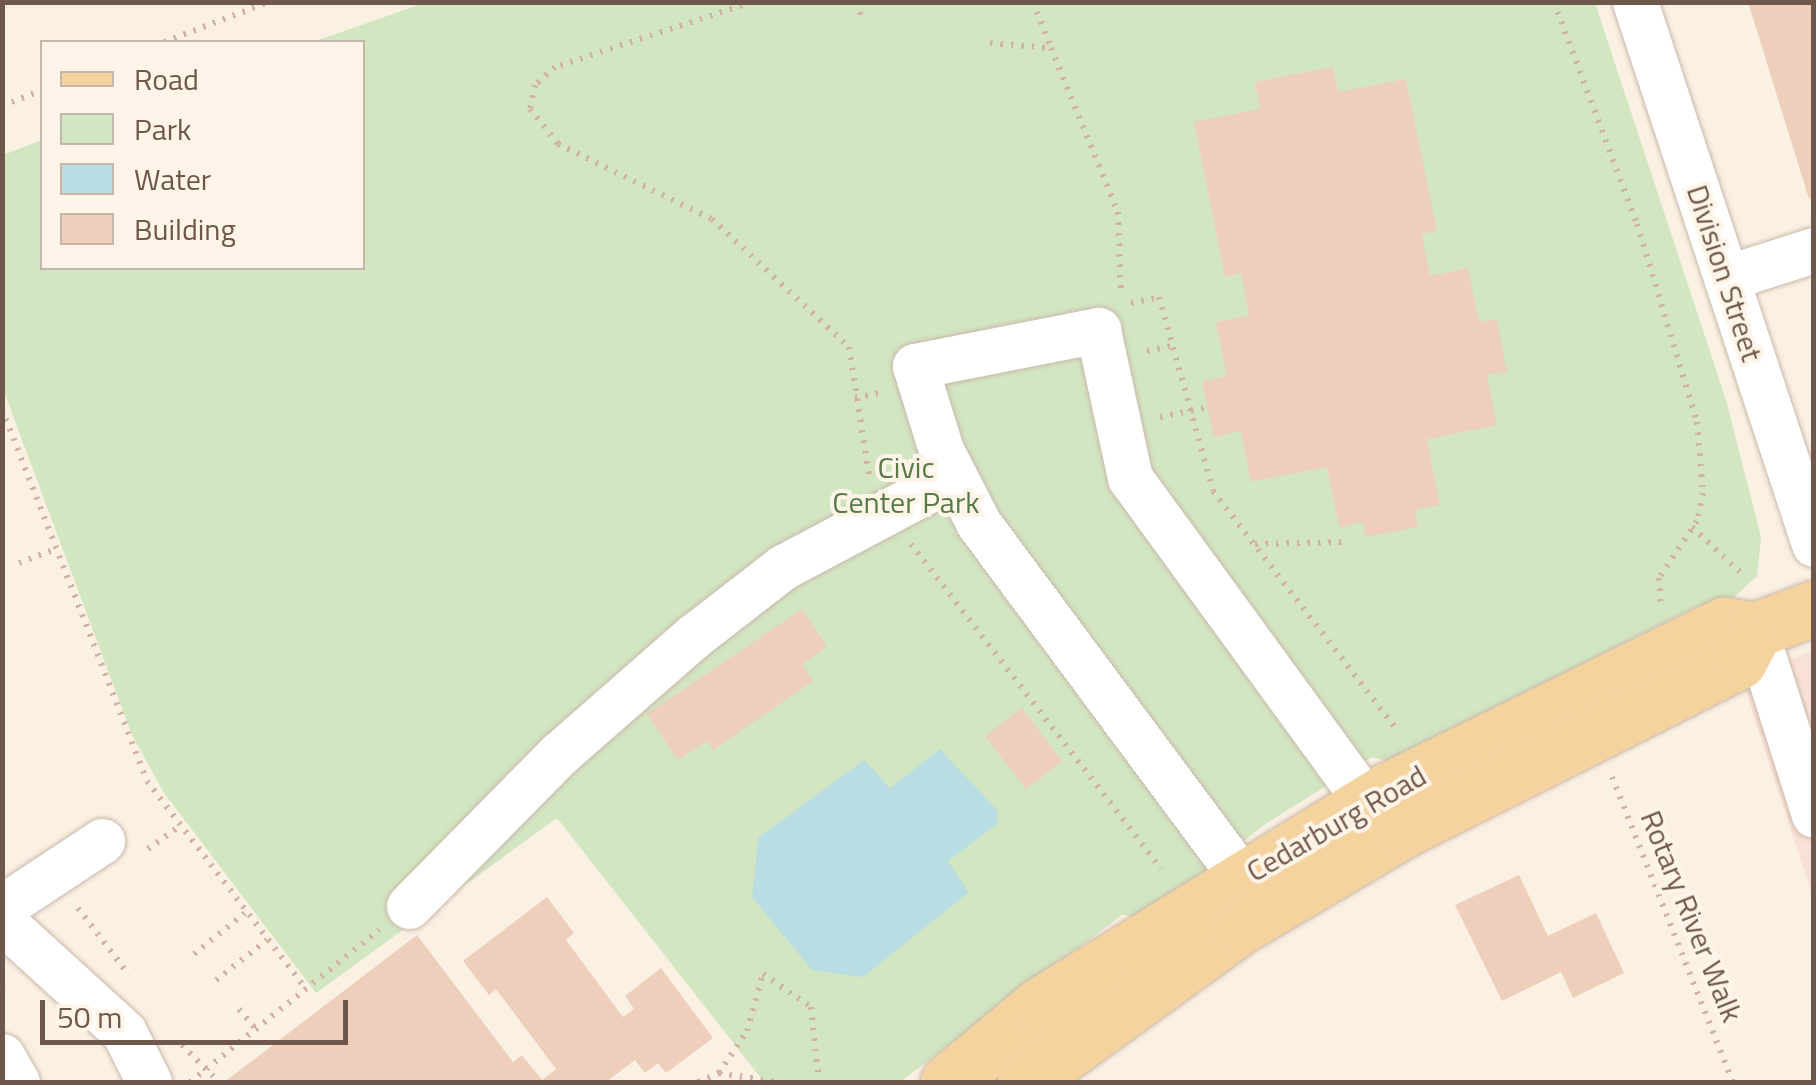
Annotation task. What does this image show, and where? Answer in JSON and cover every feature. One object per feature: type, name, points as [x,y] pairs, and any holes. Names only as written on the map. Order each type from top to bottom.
[{"type":"main road","points":[[1755,630],[1814,608]]},
{"type":"main road","name":"Cedarburg Road","points":[[948,1082],[1040,1005],[1255,893],[1380,819],[1739,660],[1755,630]]},
{"type":"main road","name":"Cedarburg Road","points":[[1025,1082],[1255,893]]},
{"type":"street","name":"Division Street","points":[[1635,2],[1814,544]]},
{"type":"street","points":[[1726,278],[1814,250]]},
{"type":"street","points":[[1255,893],[953,476],[915,366],[1098,330],[1130,478],[1380,819]]},
{"type":"street","points":[[409,906],[560,754],[694,636],[783,567],[953,476]]},
{"type":"street","points":[[1755,630],[1814,815]]},
{"type":"street","points":[[2,907],[102,841]]},
{"type":"street","points":[[2,921],[124,1032],[149,1082]]},
{"type":"street","points":[[2,1056],[18,1082]]},
{"type":"path","points":[[169,40],[268,2]]},
{"type":"path","points":[[752,2],[555,67],[534,85],[530,109],[558,144],[712,219],[848,347],[873,488]]},
{"type":"path","points":[[857,2],[862,20]]},
{"type":"path","points":[[1033,2],[1118,212],[1123,305],[1159,297],[1184,411],[1212,491],[1395,726]]},
{"type":"path","points":[[1554,2],[1691,390],[1703,493],[1692,527],[1659,578],[1661,606]]},
{"type":"path","points":[[990,44],[1051,48]]},
{"type":"path","points":[[2,106],[40,91]]},
{"type":"path","points":[[1149,419],[1208,407]]},
{"type":"path","points":[[2,410],[147,781],[178,827],[304,986]]},
{"type":"path","points":[[1692,527],[1741,573]]},
{"type":"path","points":[[904,535],[1160,869]]},
{"type":"path","points":[[1254,544],[1348,542]]},
{"type":"path","points":[[19,562],[54,549]]},
{"type":"path","name":"Rotary River Walk","points":[[1608,767],[1733,1082]]},
{"type":"path","points":[[148,849],[178,827]]},
{"type":"path","points":[[189,1082],[304,986],[409,906]]},
{"type":"path","points":[[194,954],[245,913]]},
{"type":"path","points":[[216,980],[267,940]]},
{"type":"path","points":[[698,1082],[718,1073],[747,1031],[763,974],[812,1007],[819,1082]]},
{"type":"path","points":[[239,1009],[255,1028]]},
{"type":"path","points":[[718,1073],[776,1082]]},
{"type":"shaded area","points":[[1813,650],[1813,898],[1743,682]]},
{"type":"green space","name":"Civic Center Park","points":[[424,3],[1595,3],[1726,400],[1761,537],[1757,576],[1714,616],[1694,608],[1390,762],[1372,757],[1264,825],[1148,917],[1122,915],[900,1082],[764,1082],[557,818],[316,993],[164,793],[132,735],[3,389],[3,155],[40,141],[40,270],[365,270],[365,40],[319,40]]},
{"type":"water","points":[[940,749],[998,811],[997,824],[948,861],[969,892],[863,977],[812,970],[752,897],[758,838],[864,760],[890,788]]},
{"type":"building","points":[[1748,2],[1814,2],[1814,197],[1809,199]]},
{"type":"building","points":[[1333,67],[1338,92],[1406,79],[1437,231],[1422,234],[1430,276],[1468,268],[1479,322],[1497,319],[1507,372],[1487,375],[1497,425],[1427,439],[1440,505],[1415,510],[1418,527],[1365,537],[1363,522],[1339,527],[1327,467],[1251,482],[1241,431],[1214,437],[1202,381],[1227,376],[1216,322],[1249,316],[1241,273],[1225,277],[1194,122],[1260,109],[1255,82]]},
{"type":"building","points":[[802,609],[827,647],[802,664],[813,681],[713,750],[707,741],[678,760],[647,714]]},
{"type":"building","points":[[1022,708],[1062,761],[1026,789],[985,736]]},
{"type":"building","points":[[1519,875],[1548,936],[1596,913],[1624,973],[1573,998],[1561,972],[1502,1001],[1455,905]]},
{"type":"building","points":[[547,897],[574,933],[566,940],[623,1017],[634,1009],[625,996],[661,968],[713,1038],[666,1073],[658,1063],[645,1073],[635,1060],[606,1082],[227,1080],[417,935],[513,1062],[522,1055],[542,1080],[556,1069],[496,989],[489,995],[463,961]]}]
